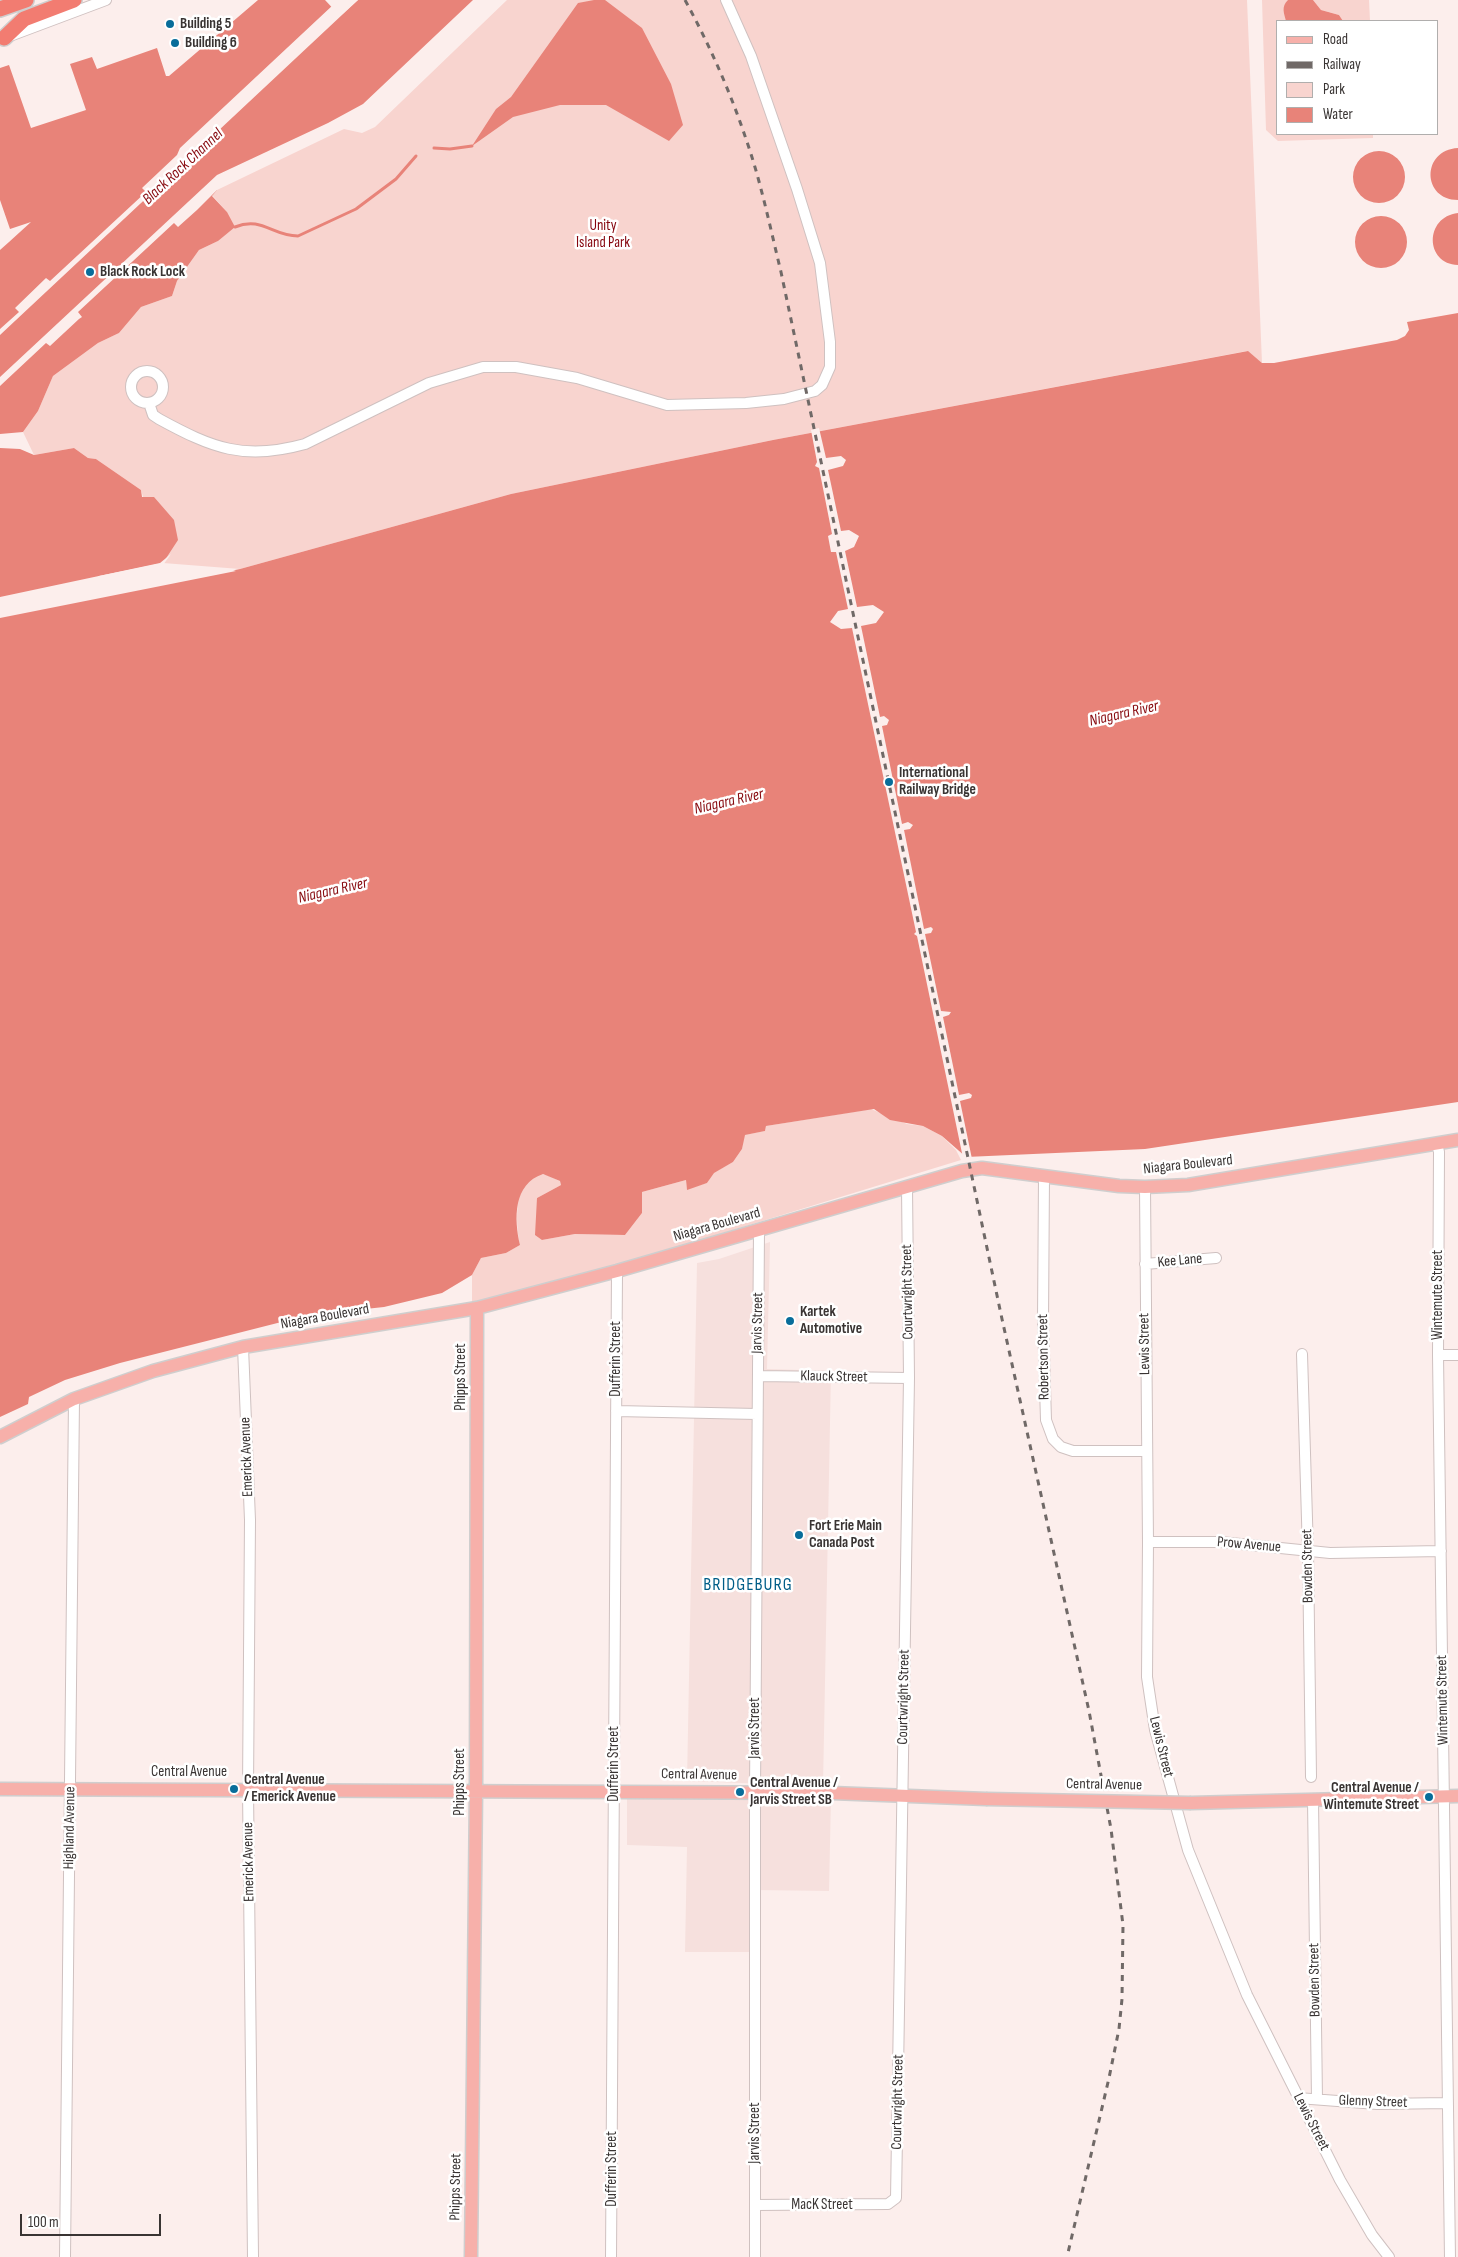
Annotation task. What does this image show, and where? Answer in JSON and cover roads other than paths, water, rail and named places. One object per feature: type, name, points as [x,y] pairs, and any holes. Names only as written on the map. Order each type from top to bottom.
[{"type":"highway","points":[[0,9],[26,0]]},
{"type":"highway","points":[[2,39],[24,19],[74,0]]},
{"type":"main road","name":"Niagara Boulevard","points":[[0,1437],[74,1400],[152,1371],[243,1347],[477,1308],[617,1271],[962,1171],[982,1168],[1145,1188],[1188,1185],[1458,1140]]},
{"type":"main road","name":"Phipps Street","points":[[471,2257],[476,1791],[477,1308]]},
{"type":"main road","name":"Central Avenue","points":[[0,1789],[755,1792],[986,1800],[1191,1803],[1458,1796]]},
{"type":"street","points":[[2,39],[106,0]]},
{"type":"street","points":[[149,403],[153,415],[200,441],[222,448],[258,451],[284,449],[306,444],[429,383],[483,367],[516,367],[577,378],[667,405],[746,403],[784,399],[815,391],[822,385],[830,367],[830,342],[823,275],[797,189],[754,65],[726,0]]},
{"type":"street","name":"Wintemute Street","points":[[1437,1144],[1439,1152],[1438,1355],[1450,2257]]},
{"type":"street","name":"Robertson Street","points":[[1044,1176],[1043,1320],[1046,1420],[1054,1439],[1061,1447],[1073,1451],[1146,1450]]},
{"type":"street","name":"Courtwright Street","points":[[888,2204],[896,2198],[910,1378],[907,1186]]},
{"type":"street","name":"Lewis Street","points":[[1145,1188],[1148,1542],[1147,1677],[1155,1730],[1188,1850],[1247,1995],[1340,2180],[1372,2235],[1390,2257]]},
{"type":"street","name":"Jarvis Street","points":[[755,2257],[755,1792],[760,1230]]},
{"type":"street","name":"Kee Lane","points":[[1145,1264],[1216,1258]]},
{"type":"street","name":"Dufferin Street","points":[[611,2257],[617,1271]]},
{"type":"street","name":"Emerick Avenue","points":[[243,1347],[250,1520],[248,1789],[253,2257]]},
{"type":"street","name":"Bowden Street","points":[[1302,1354],[1308,1552],[1311,1777]]},
{"type":"street","points":[[1438,1355],[1458,1355]]},
{"type":"street","name":"Klauck Street","points":[[758,1376],[910,1378]]},
{"type":"street","name":"Highland Avenue","points":[[65,2257],[74,1400]]},
{"type":"street","points":[[616,1411],[757,1414]]},
{"type":"street","name":"Prow Avenue","points":[[1148,1542],[1240,1543],[1308,1552],[1441,1551]]},
{"type":"street","name":"Bowden Street","points":[[1313,1801],[1317,2099]]},
{"type":"street","name":"Glenny Street","points":[[1298,2098],[1377,2104],[1448,2103]]},
{"type":"street","name":"MacK Street","points":[[755,2205],[888,2204]]},
{"type":"water","name":"Black Rock Channel","points":[[258,0],[325,0],[340,16],[358,0],[473,0],[363,104],[328,123],[217,175],[217,190],[212,196],[227,212],[235,227],[218,241],[199,250],[177,281],[172,296],[141,307],[119,333],[98,343],[53,376],[38,411],[23,432],[0,434],[0,250],[9,242],[10,229],[0,200],[0,68],[9,65],[31,128],[86,110],[70,64],[92,57],[97,69],[157,48],[166,76],[169,76]]},
{"type":"water","points":[[605,0],[642,28],[671,84],[683,125],[669,141],[606,105],[560,105],[513,117],[472,146],[496,109],[511,97],[578,3]]},
{"type":"water","points":[[1288,0],[1313,0],[1321,10],[1339,15],[1342,20],[1286,20],[1284,8]]},
{"type":"water","points":[[1458,148],[1458,200],[1446,198],[1438,192],[1432,184],[1431,175],[1432,165],[1437,157],[1446,151]]},
{"type":"water","points":[[1374,151],[1384,151],[1394,155],[1401,162],[1405,177],[1401,192],[1394,199],[1384,203],[1374,203],[1364,199],[1357,192],[1353,182],[1353,172],[1357,162],[1364,155]]},
{"type":"water","points":[[1458,213],[1458,265],[1447,263],[1439,257],[1433,240],[1434,231],[1439,223],[1447,216]]},
{"type":"water","points":[[1376,216],[1386,216],[1395,220],[1403,228],[1407,242],[1403,256],[1395,264],[1386,268],[1376,268],[1367,264],[1359,256],[1355,247],[1355,237],[1359,228],[1367,220]]},
{"type":"water","name":"Niagara River","points":[[1458,313],[1458,1102],[1145,1149],[966,1157],[942,1136],[923,1126],[890,1120],[874,1109],[766,1126],[765,1131],[745,1135],[742,1149],[733,1162],[714,1173],[707,1183],[687,1190],[686,1180],[642,1192],[642,1213],[625,1235],[575,1234],[542,1240],[535,1235],[537,1198],[561,1185],[560,1181],[543,1174],[533,1179],[521,1194],[517,1214],[520,1245],[506,1253],[481,1258],[472,1275],[442,1293],[384,1307],[309,1315],[120,1363],[65,1380],[29,1397],[28,1404],[0,1417],[0,617],[240,569],[511,494],[773,440],[1248,351],[1262,363],[1274,363],[1397,340],[1405,336],[1409,330],[1407,322]]},
{"type":"water","points":[[0,448],[20,449],[34,455],[74,448],[88,458],[96,459],[141,490],[142,497],[154,497],[174,520],[178,540],[163,563],[99,576],[92,581],[0,598]]},
{"type":"waterway","points":[[434,148],[450,149],[472,146]]},
{"type":"waterway","points":[[235,227],[253,224],[298,236],[356,209],[396,179],[416,156]]},
{"type":"railway","points":[[685,0],[719,68],[740,121],[761,188],[781,272],[1002,1319],[1089,1711],[1111,1829],[1123,1925],[1122,1999],[1119,2029],[1067,2257]]},
{"type":"place","name":"Building 5","points":[[170,24]]},
{"type":"place","name":"Building 6","points":[[175,43]]},
{"type":"place","name":"Black Rock Lock","points":[[90,272]]},
{"type":"place","name":"International Railway Bridge","points":[[889,782]]},
{"type":"place","name":"Kartek Automotive","points":[[790,1321]]},
{"type":"place","name":"Fort Erie Main Canada Post","points":[[799,1535]]},
{"type":"place","name":"Central Avenue / Emerick Avenue","points":[[234,1789]]},
{"type":"place","name":"Central Avenue / Jarvis Street SB","points":[[740,1792]]},
{"type":"place","name":"Central Avenue / Wintemute Street","points":[[1429,1797]]},
{"type":"district","name":"BRIDGEBURG","points":[[748,1585]]},
{"type":"park label","name":"Unity Island Park","points":[[603,234]]}]
